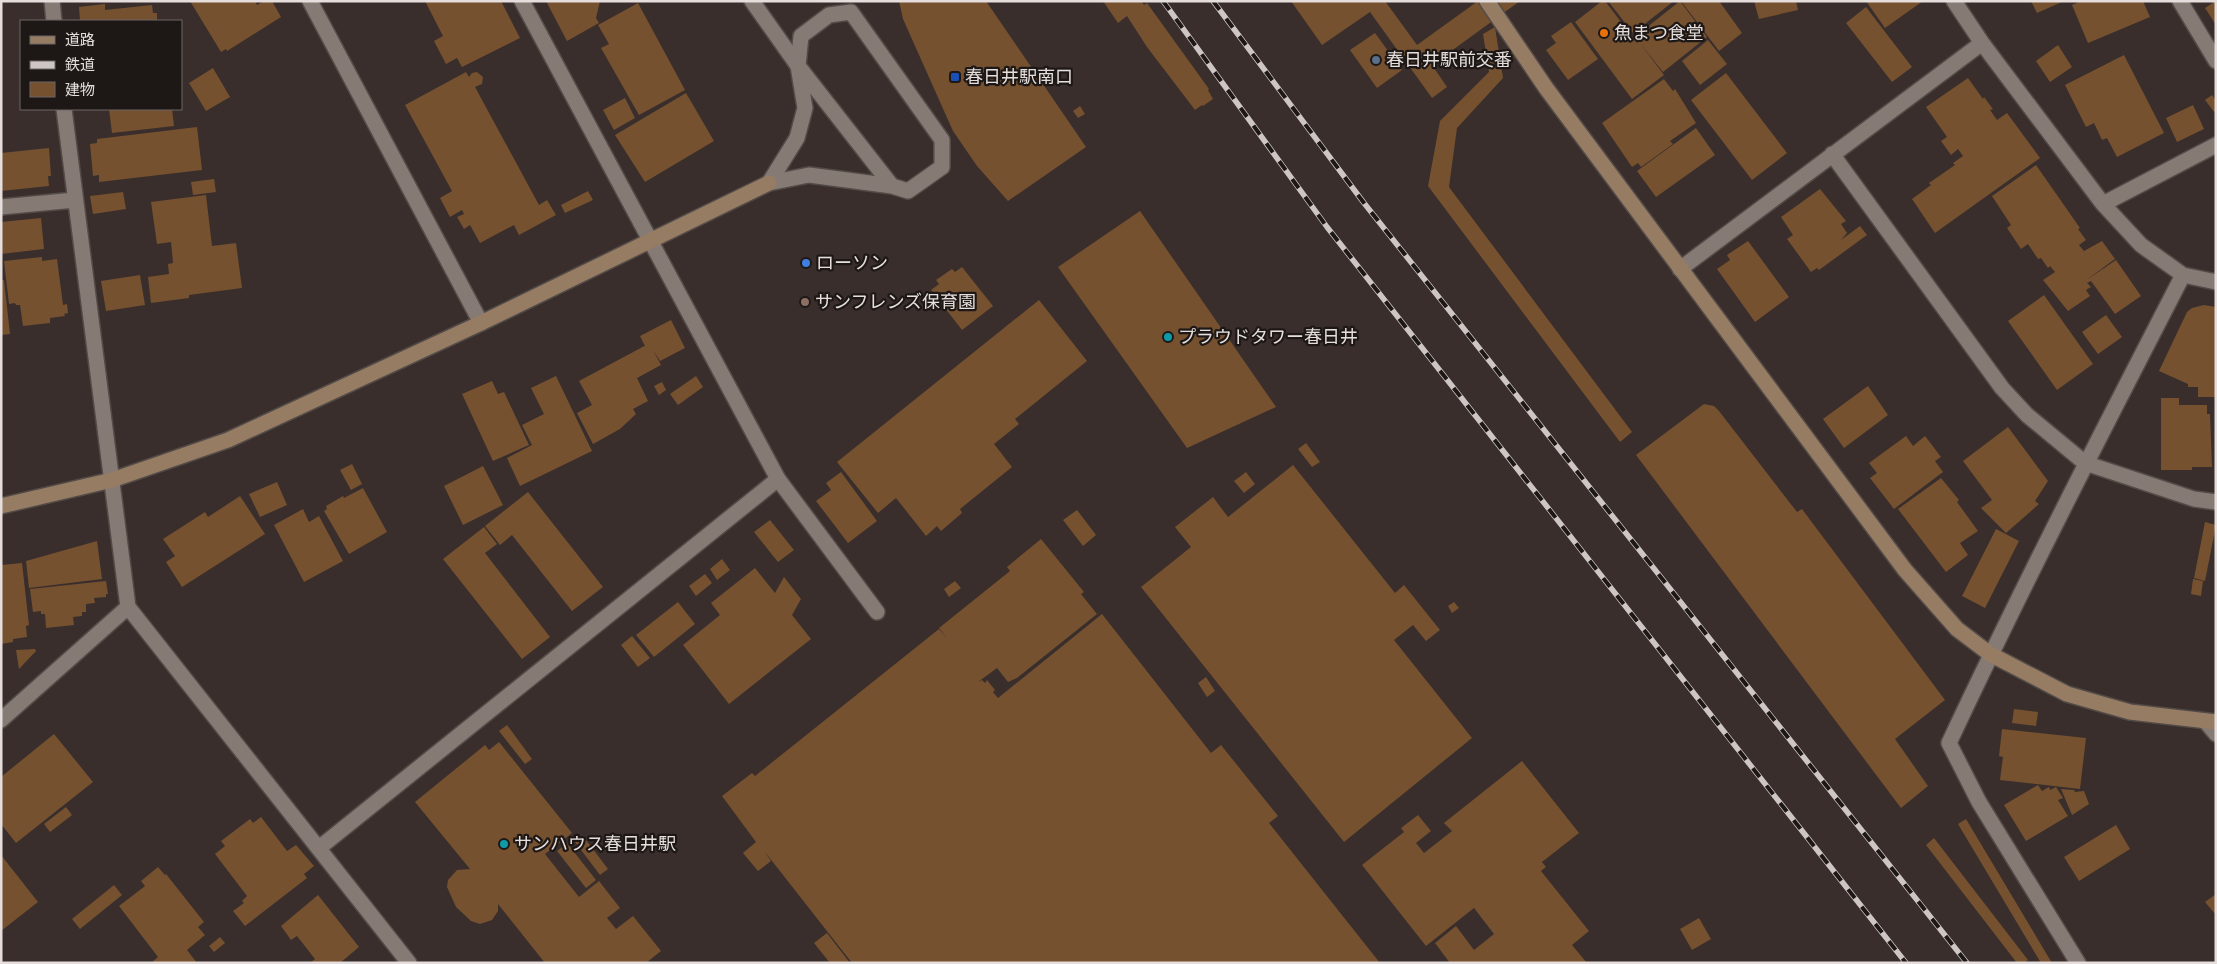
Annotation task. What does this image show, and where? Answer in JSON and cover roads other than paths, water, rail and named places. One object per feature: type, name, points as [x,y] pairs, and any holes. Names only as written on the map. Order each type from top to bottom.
[{"type":"street","points":[[52,1],[54,20]]},
{"type":"street","points":[[310,1],[481,323]]},
{"type":"street","points":[[522,1],[778,479],[877,612]]},
{"type":"street","points":[[752,1],[798,66],[892,186]]},
{"type":"street","points":[[1487,1],[1546,88],[1904,570],[1957,629],[1990,654],[2066,694],[2130,712],[2211,722],[2216,734]]},
{"type":"street","points":[[1954,1],[1982,43],[2103,204],[2141,245],[2184,275],[2216,282]]},
{"type":"street","points":[[2180,1],[2216,61]]},
{"type":"street","points":[[1,506],[112,480],[228,440],[481,323],[769,183],[808,175],[892,186],[908,190],[942,168],[942,140],[851,12],[829,15],[801,36],[798,66],[805,108],[797,138],[769,183]]},
{"type":"street","points":[[1680,269],[1982,43]]},
{"type":"street","points":[[64,110],[128,607],[409,963]]},
{"type":"street","points":[[2103,204],[2216,144]]},
{"type":"street","points":[[1832,154],[2002,388],[2027,415],[2086,463],[2194,499],[2216,502]]},
{"type":"street","points":[[1,207],[75,200]]},
{"type":"street","points":[[2078,963],[1979,802],[1949,743],[1990,654],[2086,463],[2184,275]]},
{"type":"street","points":[[319,848],[778,479]]},
{"type":"street","points":[[1,720],[128,607]]},
{"type":"railway","points":[[1163,1],[1327,227],[1906,963]]},
{"type":"railway","points":[[1213,1],[1364,203],[1967,963]]},
{"type":"place","name":"魚まつ食堂","points":[[1604,33]]},
{"type":"place","name":"春日井駅前交番","points":[[1376,60]]},
{"type":"place","name":"春日井駅南口","points":[[955,77]]},
{"type":"place","name":"ローソン","points":[[806,263]]},
{"type":"place","name":"サンフレンズ保育園","points":[[805,302]]},
{"type":"place","name":"プラウドタワー春日井","points":[[1168,337]]},
{"type":"place","name":"サンハウス春日井駅","points":[[504,844]]}]
